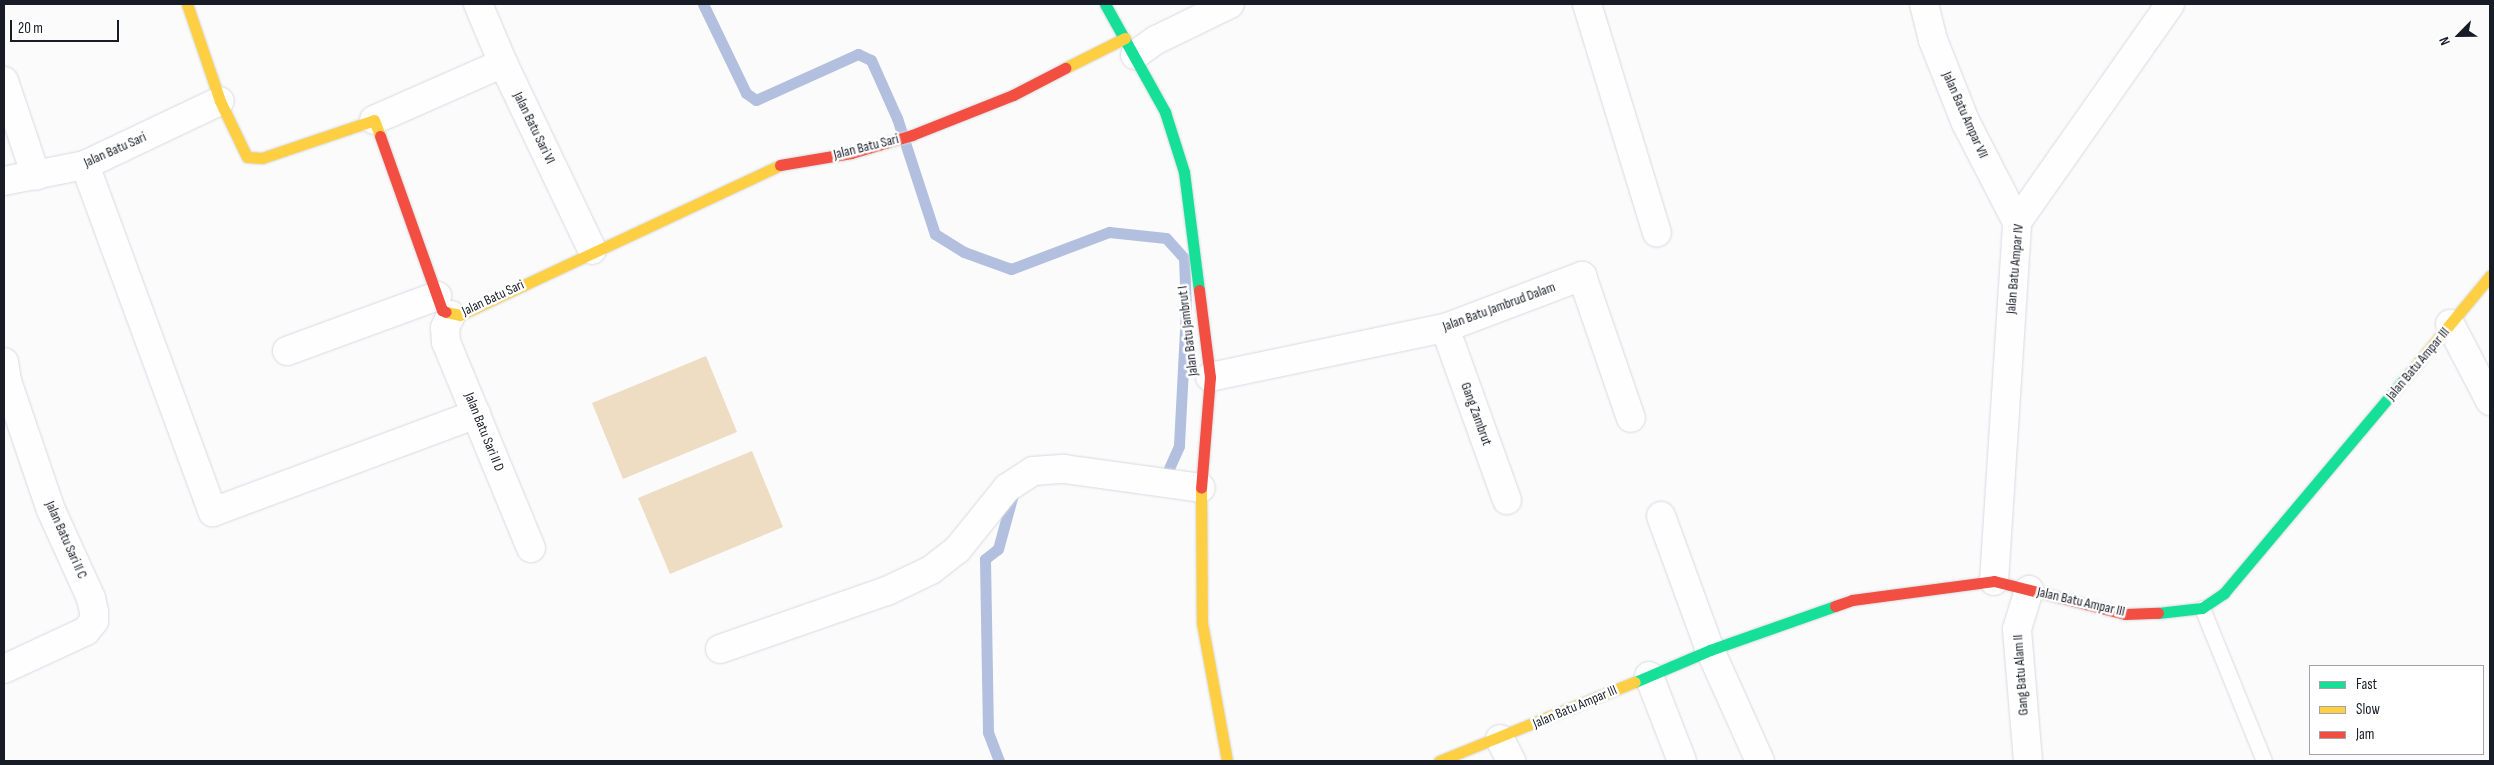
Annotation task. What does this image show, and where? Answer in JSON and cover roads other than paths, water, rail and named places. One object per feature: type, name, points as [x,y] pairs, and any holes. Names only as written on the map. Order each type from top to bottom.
[{"type":"street","points":[[187,4],[220,101],[247,157],[262,158],[374,120],[502,63]]},
{"type":"street","name":"Jalan Batu Sari VI","points":[[478,4],[502,63],[592,250]]},
{"type":"street","name":"Jalan Batu Jambrut I","points":[[1104,4],[1130,46],[1165,112],[1184,172],[1210,378],[1176,484],[1227,761]]},
{"type":"street","points":[[1130,46],[1156,40],[1230,4]]},
{"type":"street","points":[[1587,4],[1657,233]]},
{"type":"street","name":"Jalan Batu Ampar VII","points":[[1924,4],[1933,40],[1965,121],[2017,222]]},
{"type":"street","name":"Jalan Batu Ampar IV","points":[[1994,581],[2017,222],[2170,4]]},
{"type":"street","name":"Jalan Batu Sari","points":[[444,305],[460,315],[592,250],[772,166],[851,153],[912,135],[1130,46]]},
{"type":"street","points":[[4,81],[36,176]]},
{"type":"street","name":"Jalan Batu Sari","points":[[4,181],[85,165],[220,101]]},
{"type":"street","points":[[287,351],[444,305],[374,120]]},
{"type":"street","points":[[85,165],[213,512],[476,414]]},
{"type":"street","name":"Jalan Batu Jambrud Dalam","points":[[1210,378],[1445,328],[1582,276],[1631,418]]},
{"type":"street","name":"Jalan Batu Ampar III","points":[[1439,761],[1505,750],[1649,676],[1710,650],[1852,600],[1994,581],[2125,614],[2176,613],[2202,608],[2224,593],[2490,276]]},
{"type":"street","name":"Jalan Batu Sari II D","points":[[444,305],[446,342],[531,548]]},
{"type":"street","points":[[2450,324],[2490,401]]},
{"type":"street","name":"Gang Zambrut","points":[[1445,328],[1507,500]]},
{"type":"street","name":"Jalan Batu Sari II C","points":[[4,362],[7,381],[51,510],[91,598],[94,612],[94,621],[86,631],[4,669]]},
{"type":"street","points":[[720,649],[887,590],[931,570],[957,550],[1007,488],[1033,471],[1064,469],[1176,484]]},
{"type":"street","points":[[1660,516],[1710,650],[1760,761]]},
{"type":"street","name":"Gang Batu Alam II","points":[[2028,761],[2017,630],[2029,590]]},
{"type":"street","points":[[1649,676],[1682,761]]},
{"type":"lane","points":[[2202,608],[2264,761]]},
{"type":"waterway","points":[[703,4],[746,93],[756,100],[858,54],[871,60],[897,118],[935,234],[964,252],[1011,269],[1109,232],[1166,238],[1184,258],[1186,311],[1179,446],[1163,482]]},
{"type":"waterway","points":[[999,761],[988,732],[985,559],[998,549],[1013,494]]}]
